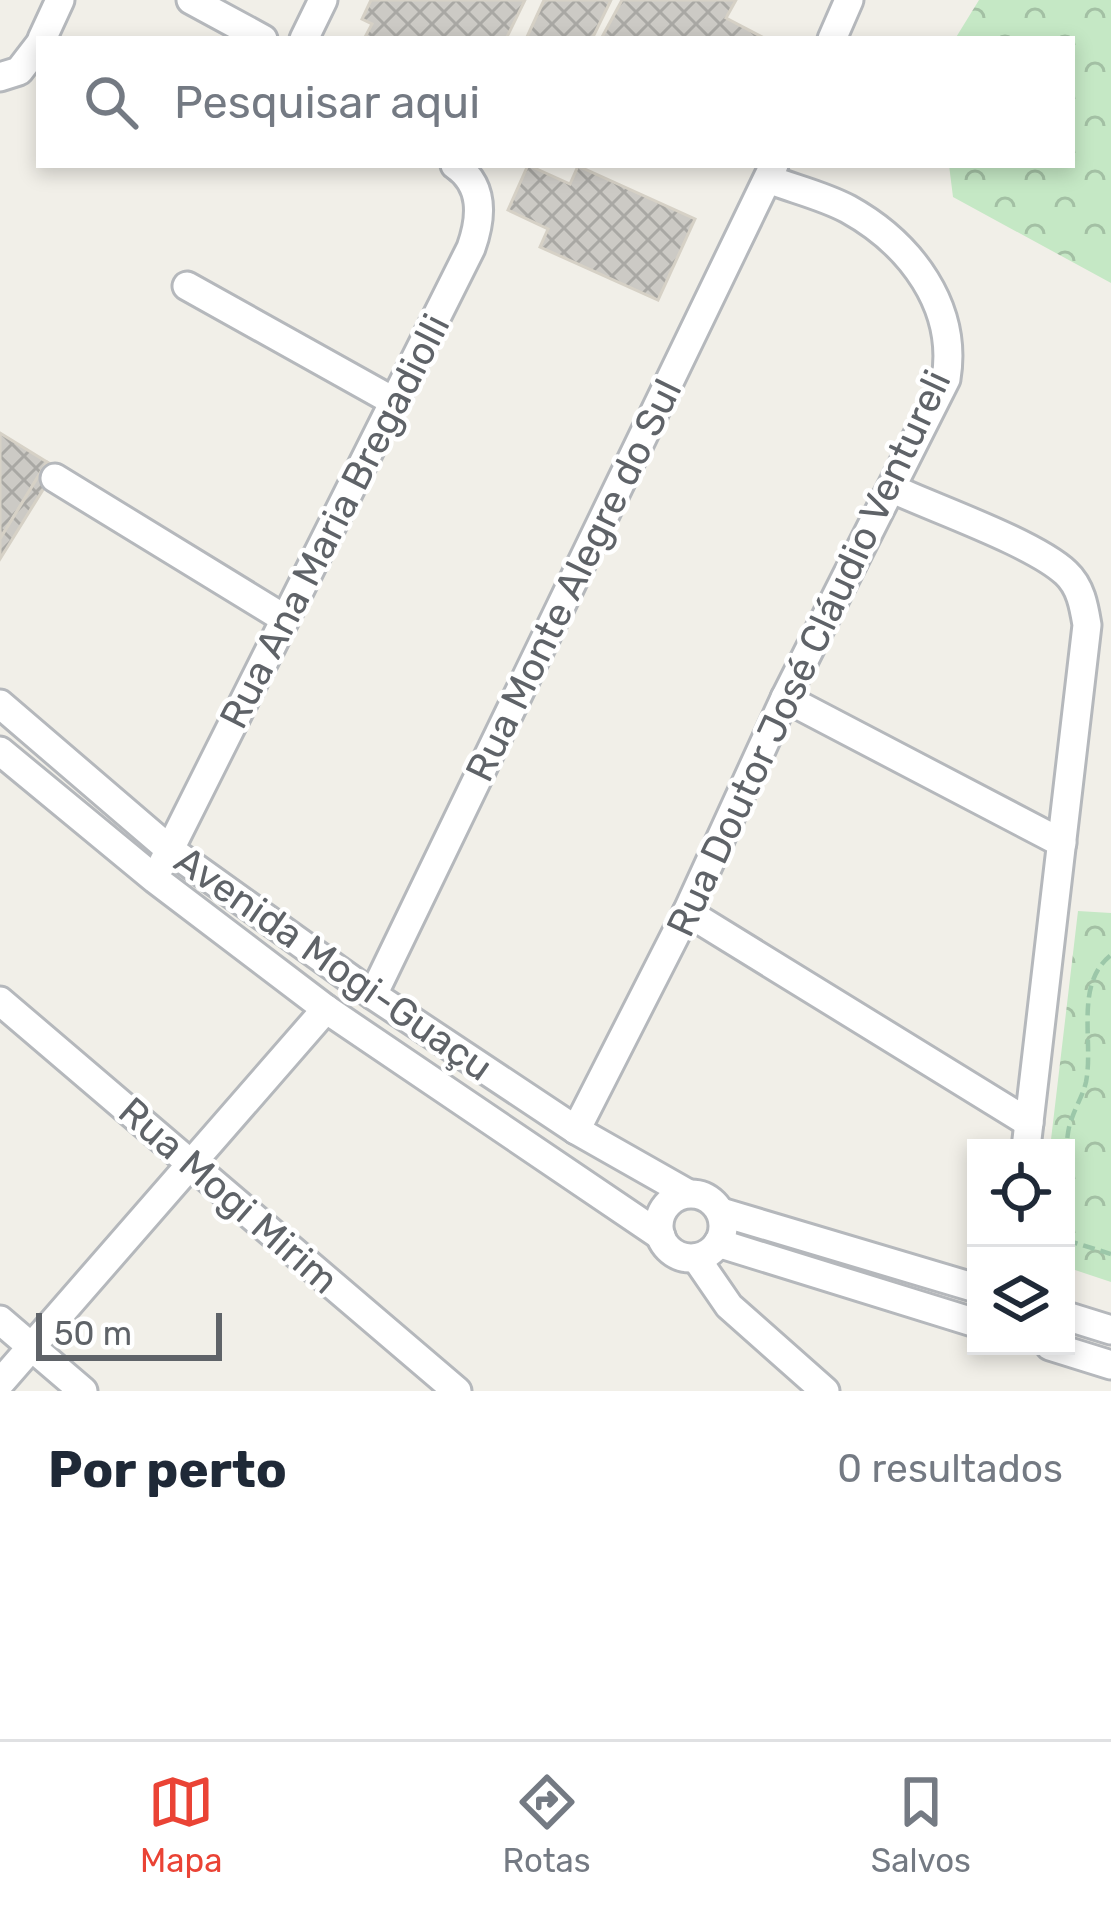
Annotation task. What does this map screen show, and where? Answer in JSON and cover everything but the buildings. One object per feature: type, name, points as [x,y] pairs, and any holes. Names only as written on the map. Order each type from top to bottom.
[{"type":"street","points":[[191,0],[257,36]]},
{"type":"street","points":[[305,36],[323,0]]},
{"type":"street","points":[[833,36],[849,0]]},
{"type":"street","points":[[0,77],[20,71],[36,46]]},
{"type":"street","name":"Rua Ana Maria Bregadiolli","points":[[155,879],[472,248],[479,225],[477,192],[469,175],[458,168]]},
{"type":"street","name":"Rua Doutor José Cláudio Ventureli","points":[[576,1130],[946,379],[951,348],[935,291],[896,244],[848,209],[771,172]]},
{"type":"street","name":"Rua Monte Alegre do Sul","points":[[373,995],[771,172]]},
{"type":"street","points":[[187,286],[393,401]]},
{"type":"street","points":[[55,478],[285,619]]},
{"type":"street","points":[[687,912],[1027,1136],[1087,626],[1083,600],[1068,574],[1037,554],[893,489]]},
{"type":"street","points":[[785,698],[1062,843]]},
{"type":"street","name":"Avenida Mogi-Guaçu","points":[[0,704],[170,849],[373,995],[576,1130],[687,1193]]},
{"type":"street","name":"Avenida Mogi-Guaçu","points":[[0,751],[155,879],[326,1009],[661,1236]]},
{"type":"street","name":"Rua Mogi Mirim","points":[[0,1001],[457,1391]]},
{"type":"street","points":[[0,1384],[326,1009]]},
{"type":"street","points":[[707,1251],[724,1222],[721,1212],[707,1197],[687,1193],[667,1204],[659,1225],[661,1236],[675,1253],[707,1251],[967,1321]]},
{"type":"street","points":[[721,1212],[967,1285]]},
{"type":"street","points":[[707,1251],[729,1306],[825,1391]]},
{"type":"street","points":[[0,1319],[83,1391]]},
{"type":"street","points":[[1075,1320],[1110,1338]]},
{"type":"street","points":[[1074,1355],[1111,1369],[1107,1391]]},
{"type":"path","points":[[1068,1139],[1086,1080],[1088,1006],[1094,975],[1111,955]]},
{"type":"path","points":[[1075,1243],[1111,1254]]},
{"type":"green space","points":[[979,0],[1111,0],[1111,283],[953,197],[949,168],[1075,168],[1075,36],[957,36]]},
{"type":"green space","points":[[1078,911],[1111,913],[1111,1282],[1075,1270],[1075,1139],[1051,1139]]}]
